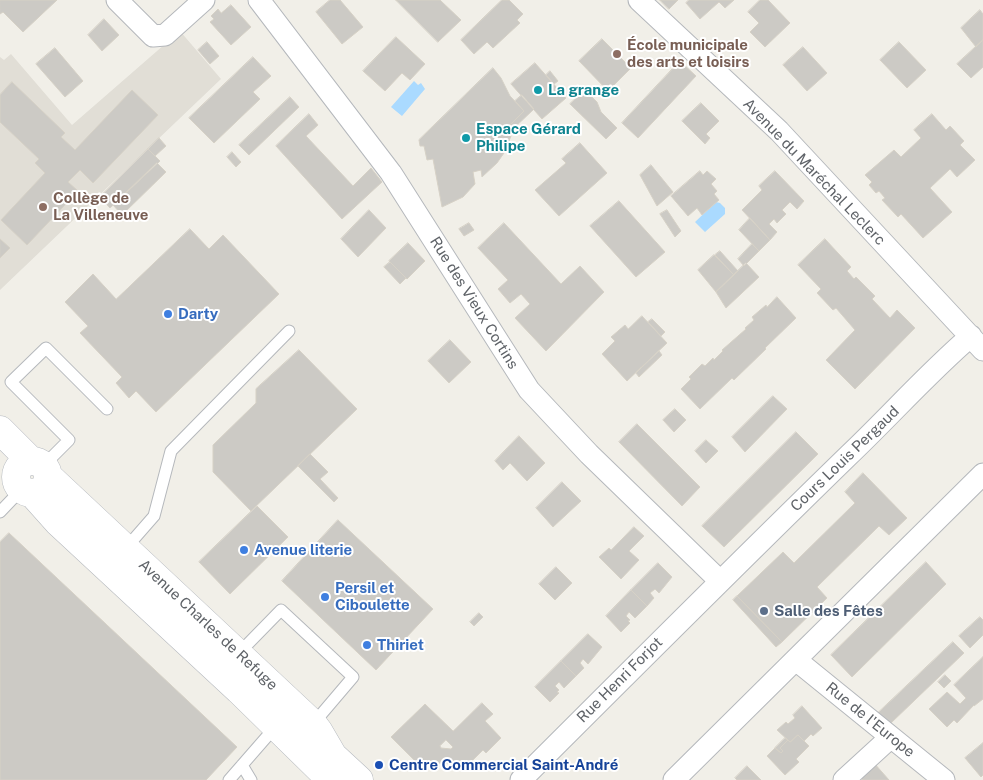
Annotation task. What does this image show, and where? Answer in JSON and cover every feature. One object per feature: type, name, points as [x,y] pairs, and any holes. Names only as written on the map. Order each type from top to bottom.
[{"type":"street","points":[[117,0],[153,36],[165,35],[204,0]]},
{"type":"street","name":"Rue des Vieux Cortins","points":[[259,0],[391,173],[529,390],[589,454],[720,581]]},
{"type":"street","name":"Avenue du Maréchal Leclerc","points":[[639,0],[779,131],[977,343]]},
{"type":"street","name":"Cours Louis Pergaud","points":[[720,581],[950,354],[977,343]]},
{"type":"street","name":"Avenue Charles de Refuge","points":[[0,430],[58,522],[284,715],[313,724],[333,756],[359,780]]},
{"type":"street","points":[[674,780],[983,474]]},
{"type":"street","name":"Avenue Charles de Refuge","points":[[28,476],[126,548],[238,654],[331,780]]},
{"type":"street","name":"Rue Henri Forjot","points":[[521,780],[720,581]]},
{"type":"street","name":"Rue de l'Europe","points":[[796,660],[944,780]]},
{"type":"street","points":[[844,780],[891,737]]},
{"type":"lane","points":[[126,548],[154,516],[170,451],[289,331]]},
{"type":"lane","points":[[0,512],[28,476],[69,440],[11,382],[46,348],[107,409]]},
{"type":"lane","points":[[238,654],[280,610],[353,677],[313,724]]},
{"type":"lane","points":[[229,780],[284,715]]},
{"type":"lane","points":[[242,766],[251,780]]},
{"type":"shaded area","name":"Collège de La Villeneuve","points":[[180,31],[221,79],[0,290],[0,57],[4,60],[11,54],[72,125]]},
{"type":"water","points":[[414,81],[418,85],[421,83],[425,89],[402,116],[391,107]]},
{"type":"water","points":[[716,202],[725,208],[725,214],[705,232],[695,222]]},
{"type":"building","points":[[0,0],[57,0],[23,32],[3,12],[0,14]]},
{"type":"building","points":[[330,0],[340,0],[363,27],[342,44],[316,12]]},
{"type":"building","points":[[396,0],[440,0],[461,20],[438,42]]},
{"type":"building","points":[[502,0],[509,0],[523,14],[517,20],[520,23],[493,48],[487,42],[474,54],[461,40]]},
{"type":"building","points":[[660,0],[678,0],[669,9]]},
{"type":"building","points":[[689,0],[734,0],[725,8],[719,2],[700,19],[686,3]]},
{"type":"building","points":[[760,0],[768,0],[790,23],[765,47],[750,32],[759,23],[748,12]]},
{"type":"building","points":[[231,5],[251,27],[231,45],[210,22],[214,19],[211,16],[218,9],[221,13]]},
{"type":"building","points":[[980,10],[983,14],[983,40],[976,47],[961,28]]},
{"type":"building","points":[[104,19],[119,35],[102,51],[88,35]]},
{"type":"building","points":[[396,37],[425,64],[410,80],[402,73],[385,91],[363,71]]},
{"type":"building","points":[[602,39],[631,68],[608,91],[579,61]]},
{"type":"building","points":[[983,40],[983,67],[971,78],[957,64]]},
{"type":"building","points":[[207,42],[219,56],[210,64],[198,50]]},
{"type":"building","points":[[899,42],[926,70],[907,88],[880,60]]},
{"type":"building","points":[[803,47],[827,73],[807,91],[783,65]]},
{"type":"building","points":[[55,48],[83,81],[65,97],[36,64]]},
{"type":"building","points":[[253,57],[271,76],[253,92],[260,99],[214,143],[189,118]]},
{"type":"building","points":[[680,61],[696,76],[638,138],[622,123]]},
{"type":"building","name":"La grange","points":[[535,63],[566,98],[542,119],[511,84]]},
{"type":"building","name":"Espace Gérard Philipe","points":[[493,68],[501,78],[510,96],[524,111],[508,127],[512,130],[511,136],[504,153],[497,163],[482,177],[481,170],[473,172],[475,184],[463,197],[442,207],[433,159],[427,160],[424,146],[420,146],[419,140]]},
{"type":"building","points":[[550,71],[558,81],[554,84],[546,75]]},
{"type":"building","points":[[12,82],[65,133],[61,137],[75,150],[132,90],[158,115],[93,183],[80,170],[68,182],[78,191],[27,245],[1,220],[45,173],[35,163],[39,159],[0,122],[0,95]]},
{"type":"building","points":[[585,90],[597,102],[601,112],[617,128],[606,139],[570,104]]},
{"type":"building","points":[[522,95],[534,109],[512,130],[508,127],[524,111],[515,101]]},
{"type":"building","points":[[290,97],[299,107],[249,155],[239,145]]},
{"type":"building","points":[[701,103],[719,121],[706,134],[710,138],[705,144],[682,121]]},
{"type":"building","points":[[309,114],[318,125],[306,136],[353,186],[371,168],[382,182],[342,219],[276,146]]},
{"type":"building","points":[[932,114],[946,130],[950,126],[964,141],[960,145],[975,160],[957,177],[950,169],[930,188],[952,212],[923,238],[901,214],[898,217],[882,200],[885,198],[879,191],[876,193],[869,185],[872,182],[865,175],[894,150],[901,157],[921,138],[914,130]]},
{"type":"building","points":[[159,138],[166,146],[155,156],[148,149]]},
{"type":"building","points":[[580,143],[607,173],[559,216],[535,190],[566,163],[562,159]]},
{"type":"building","points":[[148,149],[160,161],[110,208],[100,197]]},
{"type":"building","points":[[232,152],[241,162],[236,167],[227,157]]},
{"type":"building","points":[[157,163],[166,172],[122,215],[113,205]]},
{"type":"building","points":[[651,165],[673,192],[657,206],[640,175]]},
{"type":"building","points":[[700,171],[703,175],[707,171],[716,179],[711,184],[717,191],[714,194],[719,200],[702,215],[697,208],[688,216],[671,196]]},
{"type":"building","points":[[775,171],[804,201],[797,209],[790,202],[782,210],[786,214],[777,223],[774,219],[769,224],[777,232],[770,240],[742,210],[762,190],[759,186]]},
{"type":"building","points":[[619,201],[665,252],[636,277],[590,226]]},
{"type":"building","points":[[369,210],[386,228],[358,257],[341,239]]},
{"type":"building","points":[[667,210],[681,231],[675,237],[660,214]]},
{"type":"building","points":[[750,218],[770,240],[759,251],[739,230]]},
{"type":"building","points":[[469,223],[474,230],[464,236],[459,229]]},
{"type":"building","points":[[504,223],[561,284],[580,266],[604,292],[546,351],[515,318],[530,304],[521,294],[510,303],[498,289],[508,280],[478,248]]},
{"type":"building","name":"Darty","points":[[190,229],[209,249],[223,235],[279,294],[156,412],[136,391],[129,398],[116,383],[122,377],[80,333],[88,326],[65,302],[93,274],[116,299]]},
{"type":"building","points":[[0,239],[10,248],[0,258]]},
{"type":"building","points":[[825,239],[851,267],[847,271],[854,279],[856,277],[875,296],[872,299],[890,318],[897,310],[915,328],[855,389],[826,360],[855,330],[836,308],[833,310],[817,293],[821,289],[798,265]]},
{"type":"building","points":[[408,243],[425,261],[407,279],[389,261]]},
{"type":"building","points":[[752,244],[759,251],[744,266],[738,259]]},
{"type":"building","points":[[720,251],[738,271],[734,275],[715,255]]},
{"type":"building","points":[[714,255],[734,275],[716,292],[698,270]]},
{"type":"building","points":[[390,262],[406,278],[400,284],[384,267]]},
{"type":"building","points":[[746,263],[759,277],[726,308],[716,292]]},
{"type":"building","points":[[777,297],[796,318],[734,380],[732,378],[700,409],[681,389],[691,379],[689,377],[702,364],[705,366],[713,358],[714,360],[754,320],[752,317],[766,305],[767,307]]},
{"type":"building","points":[[642,316],[667,343],[627,381],[602,354],[615,341],[611,337],[625,325],[628,329]]},
{"type":"building","points":[[652,319],[665,332],[661,336],[648,322]]},
{"type":"building","points":[[450,340],[471,362],[449,383],[428,361]]},
{"type":"building","points":[[299,350],[357,409],[251,511],[213,472],[213,445],[256,403],[256,389]]},
{"type":"building","points":[[659,351],[662,355],[639,377],[636,373]]},
{"type":"building","points":[[773,396],[787,409],[745,452],[732,437]]},
{"type":"building","points":[[675,409],[686,420],[674,432],[663,420]]},
{"type":"building","points":[[637,424],[700,487],[682,506],[619,442]]},
{"type":"building","points":[[796,432],[818,454],[724,547],[702,526]]},
{"type":"building","points":[[519,436],[545,463],[527,481],[510,463],[503,470],[495,461]]},
{"type":"building","points":[[706,440],[718,451],[706,463],[695,451]]},
{"type":"building","points":[[310,454],[328,472],[320,479],[338,498],[334,502],[298,466]]},
{"type":"building","points":[[863,473],[907,518],[889,535],[879,526],[817,587],[827,598],[782,642],[737,596],[783,552],[794,563],[855,503],[845,492]]},
{"type":"building","points":[[562,482],[581,501],[553,527],[536,508]]},
{"type":"building","name":"Avenue literie","points":[[257,506],[288,537],[230,594],[199,562]]},
{"type":"building","points":[[338,520],[433,609],[376,670],[282,581]]},
{"type":"building","points":[[634,527],[644,536],[629,551],[639,560],[621,579],[599,557],[609,548],[611,550]]},
{"type":"building","points":[[9,533],[237,747],[206,780],[0,780],[0,542]]},
{"type":"building","points":[[926,562],[946,584],[852,677],[831,655]]},
{"type":"building","points":[[658,563],[672,577],[659,593],[655,589],[650,593],[654,598],[647,606],[631,590]]},
{"type":"building","points":[[556,567],[572,583],[555,600],[539,584]]},
{"type":"building","points":[[631,590],[647,606],[635,618],[629,612],[626,616],[630,623],[621,632],[606,616]]},
{"type":"building","points":[[737,596],[782,642],[776,647],[733,600]]},
{"type":"building","points":[[479,613],[483,617],[474,626],[470,622]]},
{"type":"building","points":[[980,617],[983,620],[983,635],[970,648],[959,636]]},
{"type":"building","points":[[588,634],[602,647],[588,664],[583,659],[580,663],[584,668],[576,676],[561,661]]},
{"type":"building","points":[[953,642],[964,653],[891,723],[878,713]]},
{"type":"building","points":[[983,657],[983,699],[974,705],[957,723],[954,720],[947,727],[929,709],[947,692],[960,704],[966,698],[954,685]]},
{"type":"building","points":[[561,661],[576,676],[564,688],[559,682],[555,686],[559,693],[550,702],[535,687]]},
{"type":"building","points":[[945,675],[951,681],[944,688],[938,682]]},
{"type":"building","points":[[482,703],[493,714],[485,721],[501,738],[486,753],[483,750],[471,762],[469,760],[465,764],[426,762],[425,760],[419,765],[391,737],[425,704],[453,731]],"holes":[[[446,740],[453,747],[451,749],[441,748],[440,746]]]},
{"type":"building","points":[[802,706],[822,728],[813,736],[811,734],[804,741],[798,735],[790,742],[777,730],[786,722],[788,724],[795,718],[793,715]]},
{"type":"building","points":[[798,735],[809,746],[796,759],[799,762],[785,775],[767,756],[775,748],[781,753],[783,751],[780,748],[788,740],[790,742]]},
{"type":"building","points":[[785,738],[788,740],[780,748],[783,751],[781,753],[775,748]]},
{"type":"building","points":[[983,743],[983,775],[981,777],[965,758]]},
{"type":"building","points":[[874,763],[889,780],[863,780],[859,776]]},
{"type":"building","points":[[747,766],[761,780],[737,780],[735,778]]},
{"type":"place","name":"École municipale des arts et loisirs","points":[[617,54]]},
{"type":"place","name":"La grange","points":[[538,90]]},
{"type":"place","name":"Espace Gérard Philipe","points":[[466,138]]},
{"type":"place","name":"Collège de La Villeneuve","points":[[43,207]]},
{"type":"place","name":"Darty","points":[[168,314]]},
{"type":"place","name":"Avenue literie","points":[[244,550]]},
{"type":"place","name":"Persil et Ciboulette","points":[[325,597]]},
{"type":"place","name":"Salle des Fêtes","points":[[764,611]]},
{"type":"place","name":"Thiriet","points":[[367,645]]},
{"type":"place","name":"Centre Commercial Saint-André","points":[[379,765]]}]
